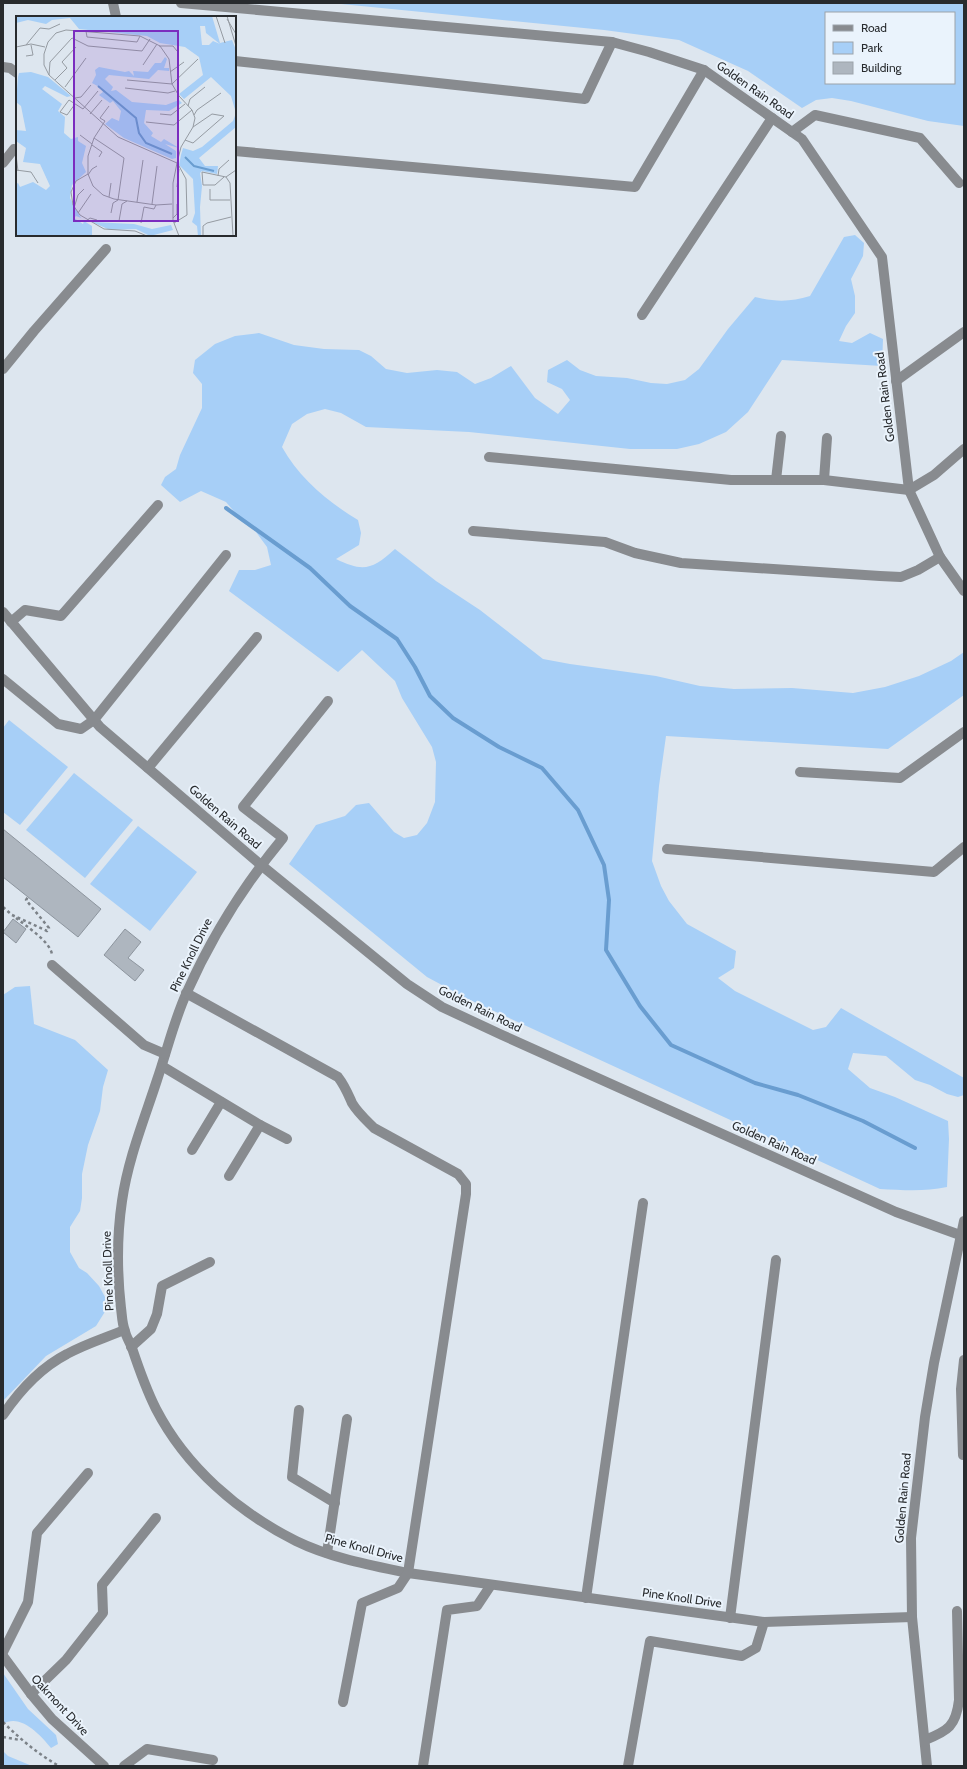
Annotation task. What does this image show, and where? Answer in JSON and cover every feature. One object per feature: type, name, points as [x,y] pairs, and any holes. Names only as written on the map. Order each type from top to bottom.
[{"type":"street","points":[[113,3],[116,16]]},
{"type":"street","name":"Golden Rain Road","points":[[181,3],[612,42],[649,52],[704,70],[802,139],[882,257],[909,490],[940,557],[964,591]]},
{"type":"street","points":[[236,61],[585,99],[612,42]]},
{"type":"street","points":[[3,66],[10,68],[16,73]]},
{"type":"street","points":[[236,151],[635,187],[704,70]]},
{"type":"street","points":[[792,132],[815,115],[920,138],[959,183]]},
{"type":"street","points":[[642,315],[772,118]]},
{"type":"street","points":[[3,163],[14,148]]},
{"type":"street","points":[[3,369],[34,331],[106,249]]},
{"type":"street","points":[[896,381],[964,332]]},
{"type":"street","points":[[776,480],[781,436]]},
{"type":"street","points":[[824,480],[827,438]]},
{"type":"street","points":[[488,456],[731,480],[824,480],[909,490],[934,475],[964,449]]},
{"type":"street","points":[[11,622],[25,610],[61,616],[158,505]]},
{"type":"street","points":[[473,531],[604,542],[635,553],[681,563],[880,576],[901,577],[918,570],[940,557]]},
{"type":"street","points":[[4,682],[58,724],[81,729],[94,720],[226,555]]},
{"type":"street","name":"Golden Rain Road","points":[[3,612],[94,720],[261,865],[406,984],[442,1007],[896,1212],[962,1237]]},
{"type":"street","points":[[148,768],[257,637]]},
{"type":"street","name":"Pine Knoll Drive","points":[[328,701],[242,807],[283,838],[261,865],[223,920],[186,993],[128,1168],[122,1202],[119,1234],[119,1291],[124,1330],[139,1370],[157,1410],[179,1447],[209,1481],[242,1508],[271,1527],[297,1541],[326,1553],[368,1565],[408,1573],[764,1622],[912,1617]]},
{"type":"street","points":[[800,772],[900,778],[964,732]]},
{"type":"street","points":[[667,850],[934,872],[964,847]]},
{"type":"street","points":[[52,965],[144,1045],[165,1054]]},
{"type":"street","points":[[186,993],[338,1077],[346,1087],[353,1104],[362,1117],[374,1128],[458,1174],[466,1184],[466,1194],[408,1573],[398,1588],[362,1603],[343,1702]]},
{"type":"street","points":[[162,1066],[287,1140]]},
{"type":"street","points":[[192,1150],[221,1102]]},
{"type":"street","points":[[229,1176],[260,1125]]},
{"type":"street","points":[[586,1598],[643,1202]]},
{"type":"street","name":"Golden Rain Road","points":[[927,1766],[912,1617],[911,1538],[925,1417],[934,1363],[962,1237],[964,1221]]},
{"type":"street","points":[[730,1618],[776,1260]]},
{"type":"street","points":[[131,1347],[151,1329],[157,1314],[162,1286],[210,1262]]},
{"type":"street","points":[[3,1415],[17,1395],[38,1373],[52,1362],[68,1353],[124,1330]]},
{"type":"street","points":[[962,1455],[961,1389],[964,1360]]},
{"type":"street","points":[[299,1410],[292,1477],[335,1503]]},
{"type":"street","points":[[326,1553],[335,1503],[347,1418]]},
{"type":"street","points":[[3,1652],[28,1602],[37,1533],[88,1473]]},
{"type":"street","points":[[31,1694],[66,1660],[103,1613],[102,1585],[156,1518]]},
{"type":"street","points":[[423,1766],[447,1610],[478,1606],[491,1584]]},
{"type":"street","points":[[925,1740],[941,1734],[949,1729],[957,1712],[957,1611]]},
{"type":"street","points":[[628,1766],[650,1641],[742,1656],[756,1648],[764,1622]]},
{"type":"street","name":"Oakmont Drive","points":[[3,1656],[31,1694],[69,1735],[104,1766]]},
{"type":"street","points":[[124,1766],[147,1749],[213,1760]]},
{"type":"path","points":[[12,915],[47,931],[49,928],[26,900],[28,897]]},
{"type":"path","points":[[3,907],[49,946],[52,951],[52,965]]},
{"type":"path","points":[[3,1722],[21,1740],[44,1758],[59,1766]]},
{"type":"path","points":[[3,1737],[21,1740]]},
{"type":"green space","points":[[331,3],[964,3],[964,126],[928,121],[851,101],[832,98],[816,100],[802,108],[748,71],[679,40],[604,30]]},
{"type":"green space","points":[[855,235],[864,243],[863,256],[851,279],[855,296],[855,313],[846,326],[839,341],[852,343],[870,333],[883,339],[882,366],[782,360],[748,412],[726,432],[699,444],[677,449],[630,449],[469,432],[366,427],[341,413],[325,409],[307,414],[292,424],[282,447],[297,469],[315,488],[325,497],[358,520],[361,533],[359,545],[336,559],[353,566],[367,567],[380,561],[395,549],[436,581],[480,610],[543,659],[656,676],[700,686],[734,689],[792,688],[853,693],[885,687],[919,676],[951,661],[964,652],[964,695],[888,749],[666,736],[659,786],[652,861],[661,886],[669,901],[687,924],[736,951],[734,968],[718,978],[735,991],[813,1030],[826,1027],[841,1008],[964,1078],[964,1095],[958,1097],[947,1094],[930,1085],[915,1080],[886,1056],[853,1053],[848,1069],[870,1088],[895,1097],[948,1121],[949,1139],[947,1187],[930,1190],[880,1189],[468,999],[427,977],[289,864],[316,825],[345,816],[356,805],[369,803],[394,832],[404,838],[417,835],[427,823],[435,802],[436,762],[432,747],[402,698],[395,681],[362,650],[338,672],[229,591],[239,570],[255,570],[271,565],[267,547],[253,528],[237,515],[226,502],[201,491],[180,502],[161,485],[165,477],[176,469],[180,455],[202,408],[202,384],[193,373],[195,360],[215,344],[235,336],[259,333],[294,345],[324,349],[359,350],[371,356],[386,369],[407,373],[437,370],[457,372],[475,384],[491,378],[511,366],[535,398],[558,414],[570,400],[562,389],[547,382],[548,370],[567,360],[580,370],[596,376],[627,378],[651,383],[667,384],[685,380],[699,369],[728,329],[755,297],[783,301],[810,296],[844,237]]},
{"type":"green space","points":[[9,720],[68,767],[20,825],[3,812],[3,728]]},
{"type":"green space","points":[[74,773],[133,820],[85,878],[26,830]]},
{"type":"green space","points":[[138,826],[197,872],[150,931],[90,884]]},
{"type":"green space","points":[[30,986],[34,1024],[75,1040],[108,1070],[103,1087],[100,1111],[88,1145],[82,1174],[82,1198],[80,1211],[70,1227],[70,1252],[79,1268],[87,1273],[99,1286],[105,1297],[106,1310],[96,1326],[46,1356],[3,1401],[3,995],[15,987]]},
{"type":"green space","points":[[3,1673],[28,1709],[56,1735],[58,1744],[51,1748],[30,1727],[17,1721],[10,1721],[3,1724]]},
{"type":"green space","points":[[3,1751],[8,1756],[32,1766],[3,1766]]},
{"type":"building","points":[[3,829],[101,909],[78,937],[3,877]]},
{"type":"building","points":[[13,919],[26,929],[16,943],[3,932]]},
{"type":"building","points":[[125,929],[141,942],[128,958],[144,970],[135,981],[104,955]]},
{"type":"waterway","points":[[226,508],[310,568],[350,606],[397,639],[415,667],[430,696],[453,718],[499,747],[542,768],[578,810],[604,865],[609,900],[606,950],[640,1006],[671,1045],[755,1083],[798,1095],[863,1121],[915,1148]]}]
